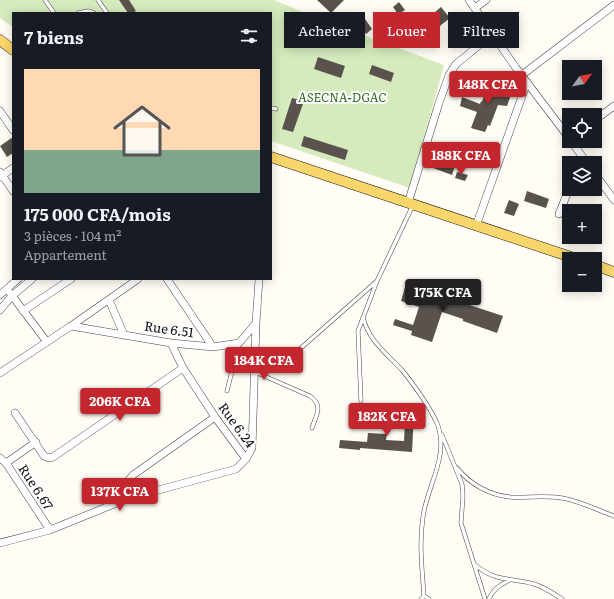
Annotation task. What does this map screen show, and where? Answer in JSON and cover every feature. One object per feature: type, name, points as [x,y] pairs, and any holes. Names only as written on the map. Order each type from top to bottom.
[{"type":"main road","points":[[0,40],[12,49]]},
{"type":"main road","points":[[272,158],[562,254]]},
{"type":"main road","points":[[602,268],[614,272]]},
{"type":"street","points":[[469,0],[478,12]]},
{"type":"street","points":[[475,8],[486,0]]},
{"type":"street","points":[[522,75],[614,6]]},
{"type":"street","points":[[410,204],[439,103],[449,74],[456,64],[476,48]]},
{"type":"street","points":[[503,48],[562,129]]},
{"type":"street","points":[[476,226],[527,82]]},
{"type":"street","points":[[602,115],[614,106]]},
{"type":"street","points":[[0,111],[12,129]]},
{"type":"street","points":[[12,169],[1,175],[12,190]]},
{"type":"street","points":[[602,183],[614,199]]},
{"type":"street","points":[[559,214],[566,196]]},
{"type":"street","points":[[0,295],[17,280]]},
{"type":"street","points":[[0,310],[12,296],[31,280]]},
{"type":"street","points":[[23,311],[70,280]]},
{"type":"street","points":[[0,373],[48,342],[137,280]]},
{"type":"street","points":[[168,280],[213,347]]},
{"type":"street","points":[[0,543],[50,530],[129,498],[236,470],[246,459],[252,448],[259,280]]},
{"type":"street","points":[[7,289],[48,342]]},
{"type":"street","points":[[109,300],[124,335]]},
{"type":"street","points":[[238,343],[256,323]]},
{"type":"street","name":"Rue 6.51","points":[[71,326],[171,343],[213,347],[238,343]]},
{"type":"street","name":"Rue 6.24","points":[[171,343],[183,368],[215,417],[246,459]]},
{"type":"street","points":[[15,413],[44,456],[48,458],[53,457],[183,368]]},
{"type":"street","points":[[129,498],[127,482],[133,476],[215,417]]},
{"type":"street","points":[[6,463],[36,442]]},
{"type":"street","name":"Rue 6.67","points":[[0,458],[6,463],[50,530]]},
{"type":"lane","points":[[45,0],[53,12]]},
{"type":"lane","points":[[98,0],[107,12]]},
{"type":"lane","points":[[272,108],[276,109]]},
{"type":"lane","points":[[361,401],[358,331],[377,280],[410,204]]},
{"type":"lane","points":[[293,355],[377,280]]},
{"type":"lane","points":[[363,317],[365,326],[372,339],[402,371],[420,396],[436,423],[455,466],[462,484],[463,496],[461,524],[485,599]]},
{"type":"lane","points":[[227,391],[238,343]]},
{"type":"lane","points":[[255,372],[316,400],[319,407],[312,428]]},
{"type":"lane","points":[[429,599],[423,597],[420,544],[423,516],[430,486],[439,462],[441,450],[440,437],[436,423]]},
{"type":"lane","points":[[455,466],[464,477],[485,490],[509,497],[560,497],[574,500],[614,516]]},
{"type":"lane","points":[[475,564],[486,573],[510,580],[534,584],[562,599]]},
{"type":"lane","points":[[489,599],[493,591],[498,586],[510,580]]},
{"type":"green space","name":"ASECNA-DGAC","points":[[0,0],[274,0],[302,12],[284,12],[284,48],[365,48],[365,36],[373,39],[373,48],[398,48],[444,65],[410,188],[272,141],[272,12],[12,12],[12,26],[0,18]]},
{"type":"building","points":[[119,0],[129,0],[136,11],[127,12]]},
{"type":"building","points":[[317,0],[344,0],[332,12],[330,12]]},
{"type":"building","points":[[399,2],[405,10],[397,12],[393,7]]},
{"type":"building","points":[[441,7],[448,16],[448,20],[440,26],[440,12],[435,12]]},
{"type":"building","points":[[365,19],[372,29],[366,34],[365,33]]},
{"type":"building","points":[[318,57],[345,66],[341,78],[314,69]]},
{"type":"building","points":[[372,65],[394,73],[391,82],[369,74]]},
{"type":"building","points":[[489,81],[513,89],[507,106],[498,105],[490,126],[488,125],[485,132],[471,128],[477,112],[460,106],[462,97],[480,104]]},
{"type":"building","points":[[292,98],[304,101],[293,132],[282,129]]},
{"type":"building","points":[[304,136],[348,150],[345,160],[301,146]]},
{"type":"building","points":[[12,138],[12,154],[7,157],[0,146]]},
{"type":"building","points":[[454,142],[459,144],[456,154],[451,152]]},
{"type":"building","points":[[436,159],[455,166],[452,175],[433,168]]},
{"type":"building","points":[[457,172],[468,175],[465,181],[455,178]]},
{"type":"building","points":[[527,191],[549,199],[546,208],[524,201]]},
{"type":"building","points":[[509,200],[519,204],[514,216],[504,213]]},
{"type":"building","points":[[406,284],[503,316],[497,333],[442,312],[432,342],[411,335],[412,331],[393,325],[395,319],[413,325],[419,307],[401,301]]},
{"type":"building","points":[[389,412],[414,413],[412,452],[339,448],[340,440],[367,442],[368,433],[387,434],[386,440],[404,441],[405,421],[389,420]]}]
